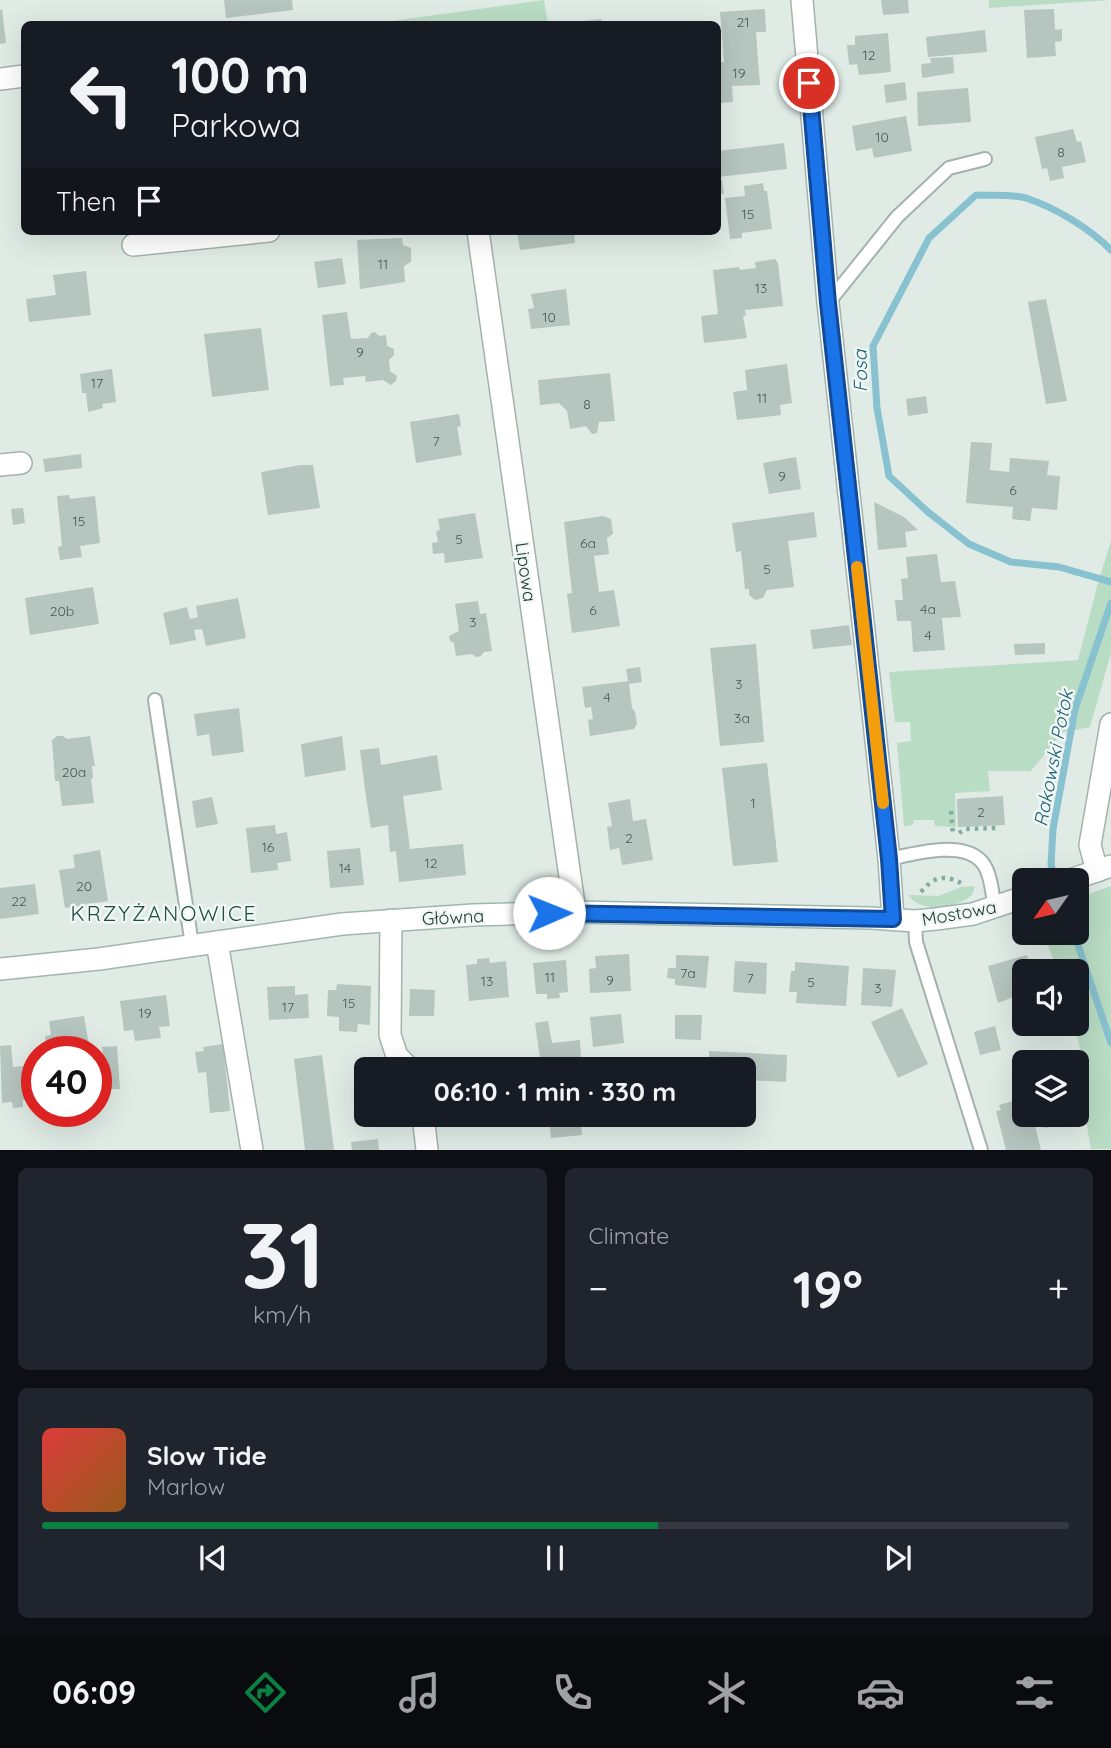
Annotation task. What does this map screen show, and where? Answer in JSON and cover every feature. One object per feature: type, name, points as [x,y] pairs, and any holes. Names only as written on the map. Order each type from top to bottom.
[{"type":"street","points":[[802,0],[828,303],[889,859],[904,920]]},
{"type":"street","points":[[0,79],[21,76]]},
{"type":"street","points":[[133,246],[233,235]]},
{"type":"street","name":"Lipowa","points":[[479,235],[575,912]]},
{"type":"street","points":[[1104,868],[1090,845],[1111,724]]},
{"type":"street","name":"Mostowa","points":[[904,920],[973,914],[1012,902]]},
{"type":"street","name":"Główna","points":[[0,968],[99,959],[342,924],[391,920],[575,912],[904,920]]},
{"type":"street","points":[[391,920],[390,1035],[398,1057]]},
{"type":"street","points":[[217,942],[252,1150]]},
{"type":"street","points":[[424,1127],[427,1150]]},
{"type":"lane","points":[[828,303],[897,217],[948,168],[985,159]]},
{"type":"lane","points":[[155,700],[192,945]]},
{"type":"lane","points":[[889,859],[929,850],[968,853],[980,859],[986,869],[995,908]]},
{"type":"lane","points":[[904,920],[916,942],[981,1150]]},
{"type":"path","points":[[951,811],[953,836]]},
{"type":"path","points":[[921,892],[926,885],[940,877],[961,883]]},
{"type":"green space","points":[[544,0],[548,21],[392,21]]},
{"type":"green space","points":[[989,0],[1111,0],[989,8]]},
{"type":"green space","points":[[1111,541],[1111,653],[1090,727],[1063,732],[1031,771],[988,771],[990,791],[955,793],[956,827],[935,826],[934,820],[914,820],[913,825],[904,826],[897,743],[911,741],[910,722],[895,722],[889,672],[1078,660]]},
{"type":"green space","points":[[975,886],[972,895],[966,900],[948,906],[921,905],[909,895],[939,896],[961,887]]},
{"type":"green space","points":[[1111,886],[1111,1149],[1091,1149],[1087,1127],[1089,1050],[1080,1050],[1077,1036],[1089,1036],[1089,959],[1053,959],[1048,945],[1089,945],[1089,894]]},
{"type":"building","points":[[224,0],[292,0],[293,10],[226,18]]},
{"type":"building","points":[[881,0],[908,0],[909,13],[883,15]]},
{"type":"building","points":[[2,9],[6,43],[0,44],[0,10]]},
{"type":"building","points":[[765,9],[766,32],[756,32],[760,85],[732,86],[733,102],[721,103],[721,62],[724,62],[720,12]]},
{"type":"building","points":[[1054,9],[1055,30],[1062,29],[1062,41],[1055,42],[1056,56],[1027,58],[1024,10]]},
{"type":"building","points":[[985,30],[987,52],[928,57],[926,37]]},
{"type":"building","points":[[888,33],[891,72],[859,75],[857,64],[849,65],[847,45],[855,45],[855,36]]},
{"type":"building","points":[[953,57],[954,73],[922,78],[921,64],[931,63],[930,58]]},
{"type":"building","points":[[905,82],[907,100],[886,103],[884,85]]},
{"type":"building","points":[[968,88],[971,122],[918,126],[917,92]]},
{"type":"building","points":[[906,116],[912,151],[874,158],[872,148],[856,151],[852,126]]},
{"type":"building","points":[[1073,129],[1077,142],[1081,141],[1086,162],[1062,167],[1064,178],[1050,181],[1047,168],[1042,169],[1035,137]]},
{"type":"building","points":[[784,143],[787,169],[721,177],[721,151]]},
{"type":"building","points":[[763,183],[764,191],[767,191],[772,229],[742,233],[742,238],[730,239],[725,198],[745,196],[744,186]]},
{"type":"building","points":[[518,235],[574,235],[575,243],[520,250]]},
{"type":"building","points":[[402,238],[403,245],[411,248],[411,262],[404,266],[405,282],[360,289],[357,240]]},
{"type":"building","points":[[342,258],[346,284],[318,288],[314,262]]},
{"type":"building","points":[[775,259],[778,263],[783,306],[745,310],[746,315],[743,316],[747,338],[704,343],[701,316],[718,314],[713,270],[756,268],[755,262]]},
{"type":"building","points":[[86,271],[91,315],[29,322],[26,299],[56,295],[53,275]]},
{"type":"building","points":[[566,289],[570,325],[531,329],[528,309],[534,308],[531,294]]},
{"type":"building","points":[[1046,299],[1067,401],[1046,404],[1028,302]]},
{"type":"building","points":[[347,312],[351,339],[368,338],[375,332],[379,336],[386,335],[387,346],[394,349],[394,355],[389,360],[390,371],[397,376],[391,385],[383,380],[366,382],[365,376],[343,378],[344,385],[330,386],[322,315]]},
{"type":"building","points":[[261,328],[269,390],[212,397],[204,334]]},
{"type":"building","points":[[787,364],[792,403],[780,405],[781,415],[737,420],[733,392],[747,390],[745,370]]},
{"type":"building","points":[[112,369],[116,402],[102,404],[103,408],[88,412],[80,374]]},
{"type":"building","points":[[610,373],[615,421],[599,422],[597,433],[592,434],[586,426],[570,429],[567,411],[559,403],[540,405],[538,380]]},
{"type":"building","points":[[926,396],[928,413],[908,416],[906,399]]},
{"type":"building","points":[[459,414],[461,426],[457,427],[462,455],[416,463],[410,422]]},
{"type":"building","points":[[971,442],[992,443],[990,470],[1009,472],[1010,458],[1049,461],[1047,475],[1060,476],[1057,510],[1032,508],[1030,521],[1012,519],[1013,507],[966,503]]},
{"type":"building","points":[[81,454],[82,468],[45,472],[43,459]]},
{"type":"building","points":[[796,457],[801,489],[769,494],[763,463]]},
{"type":"building","points":[[313,465],[320,508],[268,515],[261,472]]},
{"type":"building","points":[[69,495],[70,499],[95,496],[100,543],[80,546],[82,557],[60,560],[58,547],[62,546],[57,496]]},
{"type":"building","points":[[874,502],[904,517],[918,530],[905,532],[907,547],[878,550]]},
{"type":"building","points":[[23,508],[25,523],[13,525],[11,509]]},
{"type":"building","points":[[814,512],[817,537],[788,541],[794,587],[767,590],[763,598],[755,600],[749,595],[749,589],[745,589],[741,551],[736,552],[732,523]]},
{"type":"building","points":[[475,513],[483,558],[445,563],[444,553],[433,554],[432,543],[438,542],[436,531],[440,530],[438,519]]},
{"type":"building","points":[[603,516],[611,519],[613,534],[607,538],[609,554],[594,556],[599,592],[614,590],[620,626],[572,633],[567,594],[572,593],[564,522]]},
{"type":"building","points":[[937,554],[941,582],[955,581],[961,617],[942,618],[945,650],[913,652],[911,621],[897,621],[895,600],[903,600],[901,579],[908,578],[906,557]]},
{"type":"building","points":[[93,587],[99,624],[30,635],[25,598]]},
{"type":"building","points":[[238,598],[246,638],[206,646],[202,629],[194,630],[196,640],[170,645],[163,613],[187,607],[190,619],[198,617],[196,606]]},
{"type":"building","points":[[478,601],[480,614],[486,613],[492,651],[476,657],[472,654],[456,656],[454,643],[449,636],[459,631],[455,604]]},
{"type":"building","points":[[849,625],[852,645],[813,649],[810,630]]},
{"type":"building","points":[[1045,643],[1045,654],[1015,655],[1014,644]]},
{"type":"building","points":[[756,644],[764,742],[720,746],[710,648]]},
{"type":"building","points":[[640,667],[642,682],[629,684],[637,724],[634,729],[590,736],[588,720],[593,719],[591,707],[585,708],[582,687],[628,681],[626,669]]},
{"type":"building","points":[[239,708],[244,752],[212,756],[209,734],[197,736],[194,714]]},
{"type":"building","points":[[57,736],[67,739],[90,736],[95,766],[92,766],[91,779],[94,803],[62,806],[59,781],[55,781],[52,740]]},
{"type":"building","points":[[342,736],[346,770],[305,777],[301,744]]},
{"type":"building","points":[[379,748],[381,765],[437,755],[442,790],[403,796],[410,849],[463,844],[466,875],[399,882],[396,851],[390,852],[388,825],[371,828],[366,797],[360,750]]},
{"type":"building","points":[[767,763],[778,862],[733,866],[722,768]]},
{"type":"building","points":[[1003,796],[1005,825],[958,827],[957,799]]},
{"type":"building","points":[[212,797],[218,824],[196,828],[192,801]]},
{"type":"building","points":[[630,799],[633,821],[646,819],[653,860],[622,865],[619,848],[610,850],[607,827],[612,826],[608,803]]},
{"type":"building","points":[[275,825],[276,834],[287,832],[291,861],[277,863],[278,870],[251,873],[246,828]]},
{"type":"building","points":[[360,848],[364,885],[330,888],[327,851]]},
{"type":"building","points":[[100,850],[108,901],[65,908],[59,870],[75,868],[73,855]]},
{"type":"building","points":[[35,884],[39,914],[0,919],[0,888]]},
{"type":"building","points":[[629,954],[631,991],[590,993],[589,969],[596,968],[595,956]]},
{"type":"building","points":[[676,955],[709,956],[706,988],[675,985],[675,979],[667,978],[668,968],[676,968]]},
{"type":"building","points":[[489,958],[490,963],[506,961],[509,997],[469,1001],[466,965],[477,964],[477,959]]},
{"type":"building","points":[[1012,959],[1012,997],[998,1003],[988,966]]},
{"type":"building","points":[[566,960],[568,992],[559,993],[560,998],[547,999],[547,994],[536,994],[533,963]]},
{"type":"building","points":[[735,961],[767,963],[766,994],[733,992]]},
{"type":"building","points":[[795,962],[849,966],[846,1006],[796,1003],[797,992],[789,992],[791,971],[795,971]]},
{"type":"building","points":[[863,968],[896,970],[892,1007],[861,1005]]},
{"type":"building","points":[[337,984],[371,986],[370,1025],[358,1024],[357,1032],[339,1031],[339,1017],[327,1016],[328,990],[336,990]]},
{"type":"building","points":[[295,986],[295,995],[308,994],[309,1018],[269,1020],[267,987]]},
{"type":"building","points":[[410,989],[435,990],[434,1016],[409,1016]]},
{"type":"building","points":[[166,995],[170,1026],[159,1027],[161,1038],[135,1041],[133,1030],[124,1031],[120,1001]]},
{"type":"building","points":[[902,1008],[928,1064],[898,1078],[871,1022]]},
{"type":"building","points":[[621,1014],[624,1043],[593,1047],[590,1017]]},
{"type":"building","points":[[675,1015],[702,1015],[701,1040],[675,1039]]},
{"type":"building","points":[[84,1016],[87,1036],[45,1036],[51,1035],[49,1021]]},
{"type":"building","points":[[548,1021],[552,1043],[580,1040],[581,1057],[540,1057],[535,1023]]},
{"type":"building","points":[[995,1026],[1001,1050],[980,1055],[974,1032]]},
{"type":"building","points":[[223,1044],[230,1111],[210,1113],[206,1072],[198,1073],[195,1052],[204,1051],[203,1047]]},
{"type":"building","points":[[11,1045],[13,1067],[21,1066],[21,1107],[13,1108],[12,1102],[2,1103],[0,1046]]},
{"type":"building","points":[[112,1046],[117,1046],[120,1089],[112,1089]]},
{"type":"building","points":[[709,1051],[787,1055],[786,1082],[756,1081],[756,1057],[709,1057]]},
{"type":"building","points":[[322,1055],[334,1150],[305,1150],[294,1059]]},
{"type":"building","points":[[1012,1101],[1012,1127],[1035,1127],[1041,1150],[1006,1150],[996,1111],[1001,1110],[999,1105]]},
{"type":"building","points":[[550,1127],[581,1127],[582,1135],[551,1138]]},
{"type":"building","points":[[378,1139],[379,1150],[352,1150],[351,1142]]},
{"type":"waterway","name":"Fosa","points":[[1111,250],[1082,227],[1037,202],[1014,196],[976,195],[929,238],[873,346],[877,408],[889,476],[928,512],[969,544],[1011,562],[1059,567],[1111,582]]},
{"type":"waterway","name":"Rakowski Potok","points":[[1052,868],[1053,829],[1075,709],[1111,603]]},
{"type":"waterway","name":"Rakowski Potok","points":[[1078,945],[1111,1043]]},
{"type":"slow traffic","points":[[857,567],[883,803]]},
{"type":"district","name":"KRZYŻANOWICE","points":[[164,913]]},
{"type":"route","points":[[549,913],[893,919],[889,859],[828,303],[809,83]]}]
